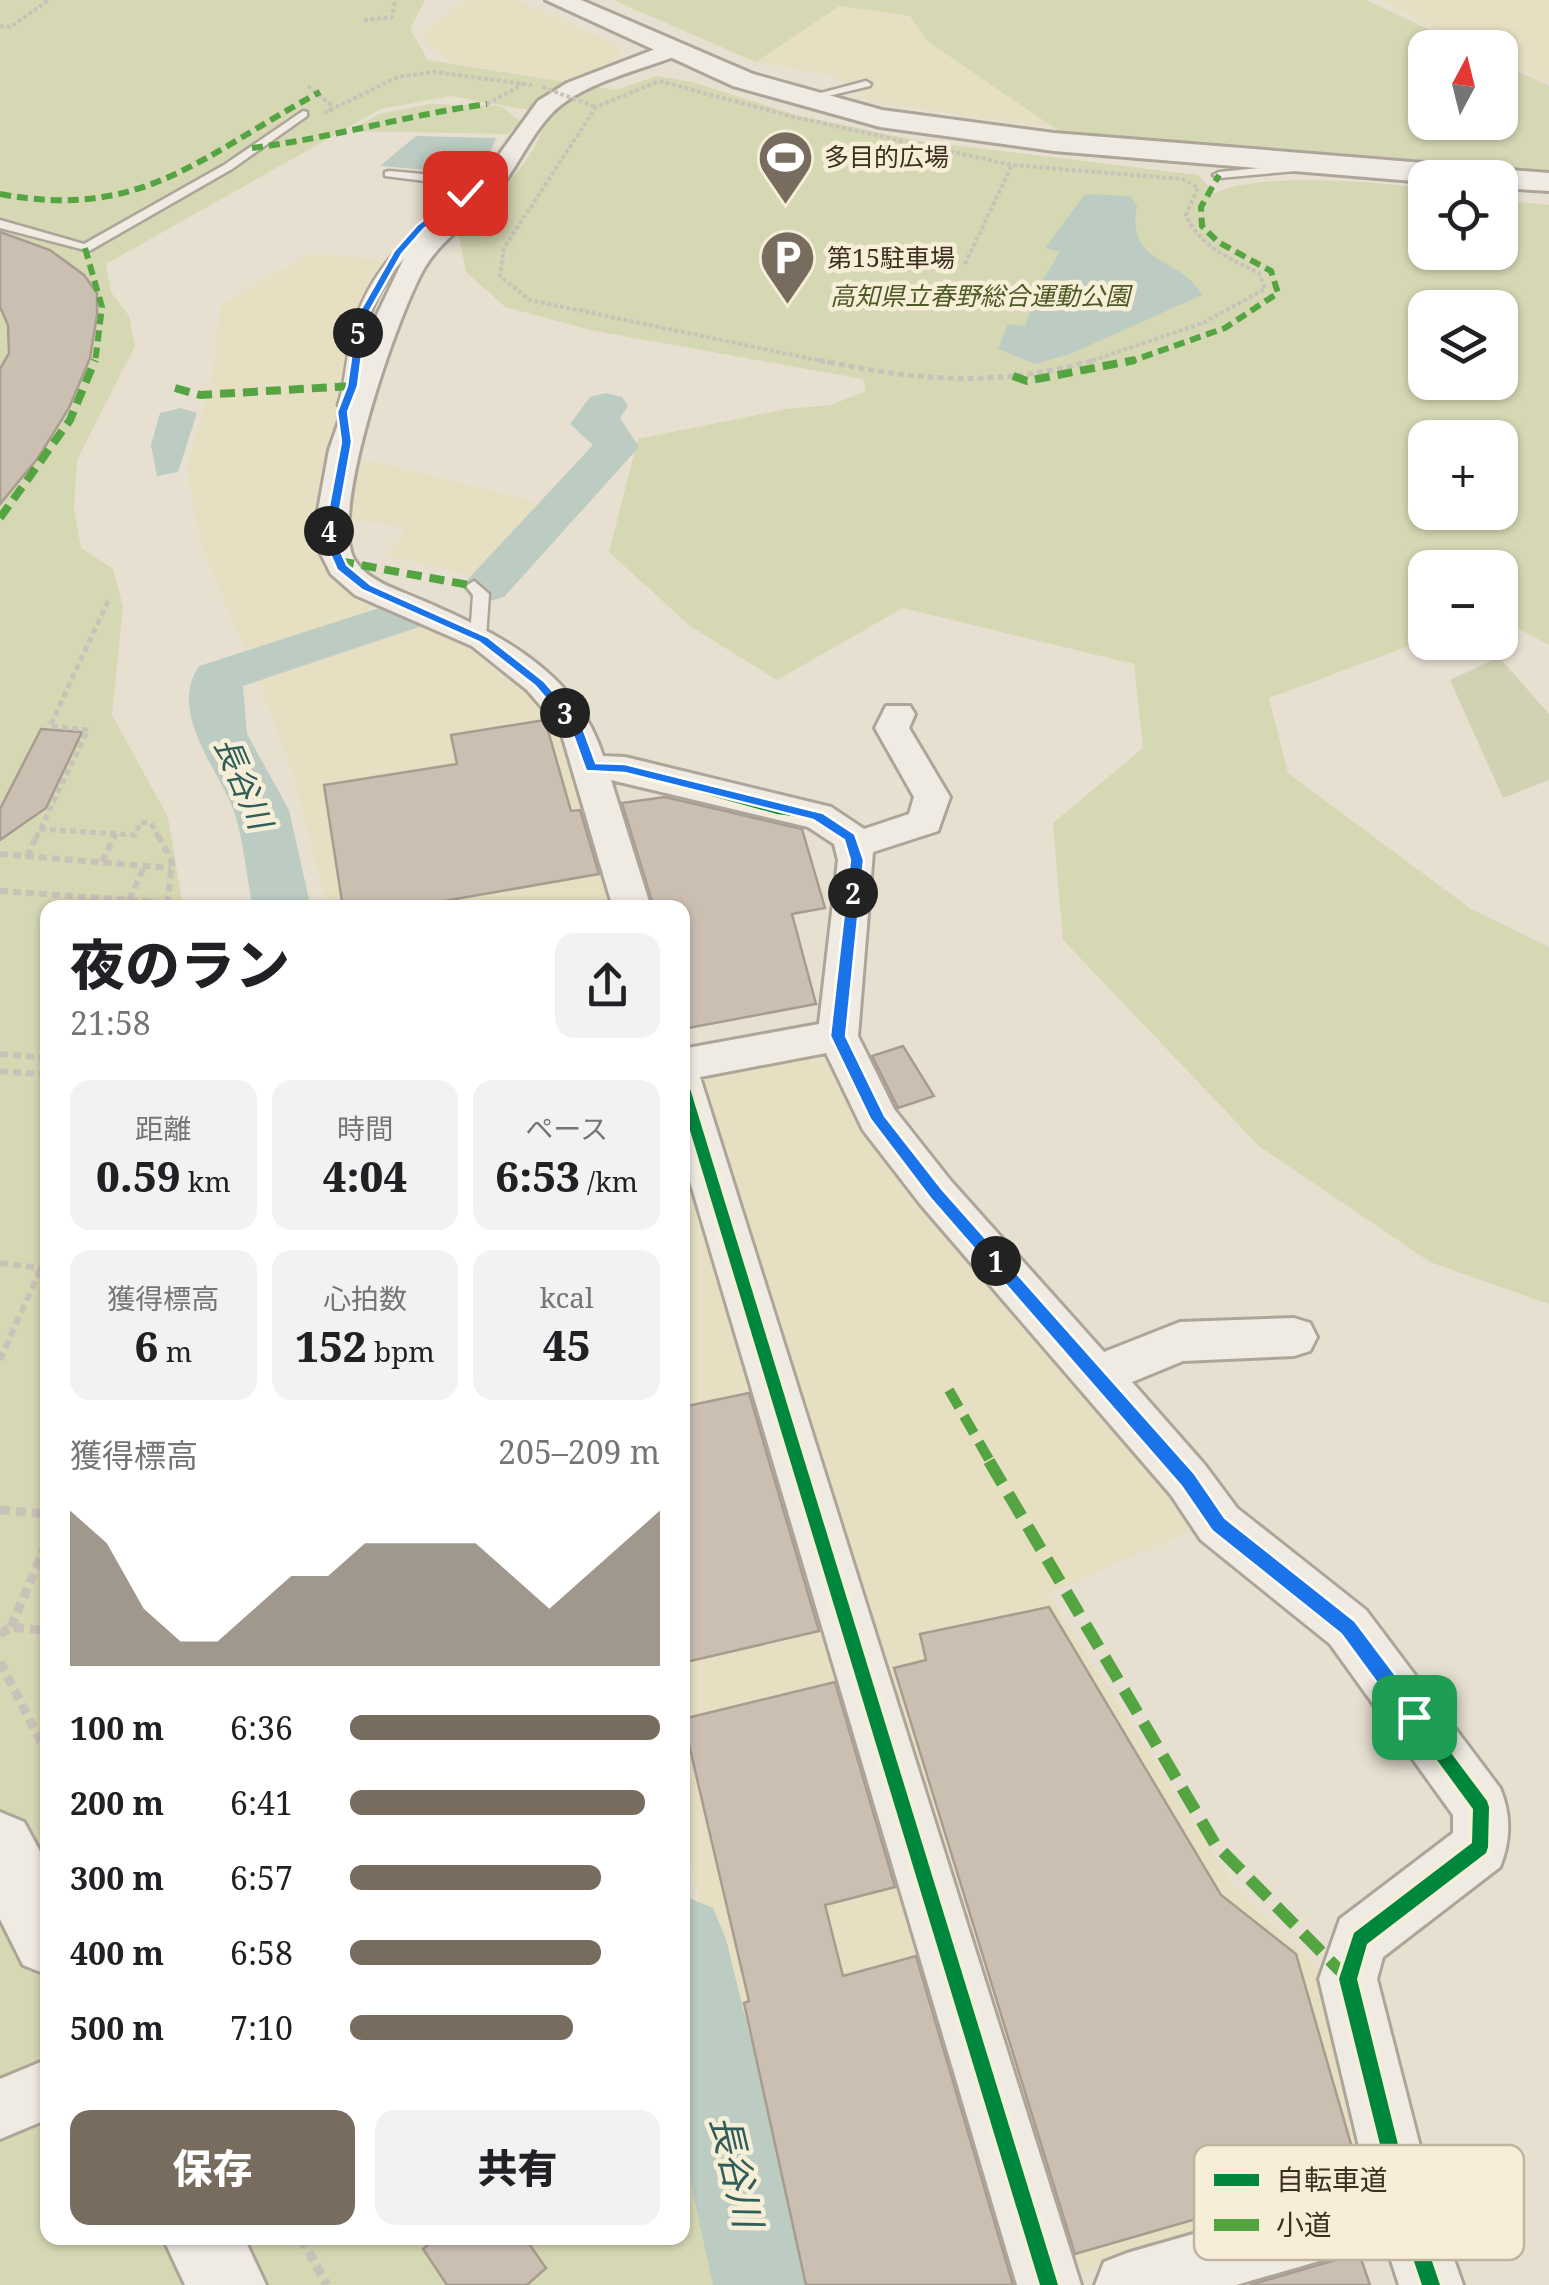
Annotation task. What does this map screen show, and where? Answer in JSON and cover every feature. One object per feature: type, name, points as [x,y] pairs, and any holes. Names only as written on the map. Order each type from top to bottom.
[{"type":"street","points":[[559,0],[671,50],[802,98],[949,130],[1408,171]]},
{"type":"street","points":[[630,900],[576,725],[539,684],[478,637],[366,588],[342,567],[329,538],[347,442],[388,322],[414,262],[435,236],[489,186],[546,106],[576,88],[671,50]]},
{"type":"street","points":[[1518,180],[1549,182]]},
{"type":"street","points":[[853,846],[925,822],[932,797],[892,728],[898,714]]},
{"type":"street","points":[[591,768],[625,769],[818,816],[850,838],[857,860],[838,1036],[878,1119],[936,1193],[1188,1480],[1218,1524],[1348,1627],[1481,1807],[1480,1847],[1360,1939],[1348,1978],[1389,2145]]},
{"type":"street","points":[[690,1064],[838,1036]]},
{"type":"street","points":[[690,1108],[1049,2285]]},
{"type":"street","points":[[1098,1375],[1180,1342],[1294,1337]]},
{"type":"street","points":[[0,1846],[40,1924]]},
{"type":"street","points":[[0,2110],[40,2092]]},
{"type":"street","points":[[206,2245],[227,2285]]},
{"type":"street","points":[[1127,2285],[1214,2260]]},
{"type":"street","points":[[1423,2260],[1431,2285]]},
{"type":"lane","points":[[802,98],[866,84]]},
{"type":"lane","points":[[0,224],[85,248],[228,167],[303,114]]},
{"type":"lane","points":[[1219,175],[1284,172],[1296,168],[1296,161]]},
{"type":"lane","points":[[347,442],[342,412],[352,386],[362,316],[397,253],[420,227],[472,186],[466,181],[390,174]]},
{"type":"lane","points":[[474,586],[480,594],[478,637]]},
{"type":"path","points":[[0,26],[10,27],[49,0]]},
{"type":"path","points":[[364,20],[392,17],[396,0]]},
{"type":"path","points":[[303,114],[330,112],[398,77],[436,72],[524,83],[596,107],[504,248],[500,276],[530,300],[850,366],[958,382],[992,381],[1142,348],[1247,303],[1264,289],[1259,273],[1210,248],[1191,232],[1186,215],[1198,187],[1182,179],[1074,171]]},
{"type":"path","points":[[487,104],[524,83]]},
{"type":"path","points":[[308,86],[320,92],[331,105],[330,112]]},
{"type":"path","points":[[965,264],[1012,165]]},
{"type":"path","points":[[27,856],[88,730],[50,726],[108,599]]},
{"type":"path","points":[[40,829],[135,835],[141,822],[151,823],[171,868],[168,900]]},
{"type":"path","points":[[102,862],[116,834]]},
{"type":"path","points":[[0,854],[171,868]]},
{"type":"path","points":[[0,891],[130,900],[145,865]]},
{"type":"path","points":[[0,1054],[40,1057]]},
{"type":"path","points":[[0,1071],[40,1074]]},
{"type":"path","points":[[0,1263],[40,1268]]},
{"type":"path","points":[[0,1360],[40,1276]]},
{"type":"path","points":[[0,1510],[40,1513]]},
{"type":"path","points":[[12,1627],[40,1559]]},
{"type":"path","points":[[0,1634],[12,1627],[40,1630]]},
{"type":"path","points":[[0,1662],[40,1740]]},
{"type":"path","points":[[305,2245],[327,2285]]},
{"type":"shaded area","points":[[466,0],[517,0],[615,44],[620,50],[618,63],[572,82],[449,62],[423,40],[424,31]]},
{"type":"shaded area","points":[[1380,0],[1549,0],[1549,83],[1518,68],[1518,30],[1441,30]]},
{"type":"shaded area","points":[[839,6],[911,17],[928,41],[1054,128],[867,101],[834,76],[756,62]]},
{"type":"shaded area","points":[[416,136],[496,138],[484,167],[464,173],[380,166]]},
{"type":"shaded area","points":[[1085,194],[1130,196],[1137,206],[1135,225],[1139,240],[1157,258],[1193,282],[1202,295],[1070,354],[1035,364],[998,349],[1008,324],[1025,326],[1039,286],[1060,252],[1045,248]]},
{"type":"shaded area","points":[[311,253],[393,262],[368,315],[348,377],[308,530],[328,574],[378,606],[248,657],[200,542],[187,468],[211,382],[221,304]]},
{"type":"shaded area","points":[[181,408],[197,413],[178,472],[157,476],[151,445],[160,413]]},
{"type":"shaded area","points":[[358,458],[547,505],[485,579],[388,556],[407,527],[344,519]]},
{"type":"shaded area","points":[[413,618],[474,644],[569,726],[618,900],[325,900],[295,779],[255,671]]},
{"type":"shaded area","points":[[836,1050],[1199,1527],[1048,1594],[1234,1886],[1328,1978],[1374,2145],[1194,2145],[1194,2244],[1065,2277],[695,1074]]},
{"type":"shaded area","points":[[690,1149],[1036,2285],[782,2285],[690,1859]]},
{"type":"green space","name":"高知県立春野総合運動公園","points":[[0,0],[425,0],[410,29],[428,60],[616,90],[657,76],[692,82],[796,115],[919,141],[1198,175],[1215,194],[1232,187],[1285,181],[1349,181],[1408,187],[1408,270],[1518,270],[1518,202],[1549,205],[1549,645],[1518,628],[1518,550],[1408,550],[1408,646],[1269,698],[1288,773],[1471,909],[1549,947],[1549,1304],[1430,1262],[1259,1146],[1063,940],[1053,823],[1143,748],[1134,664],[903,608],[777,680],[690,626],[609,552],[638,439],[787,409],[831,405],[866,391],[863,379],[595,331],[505,307],[466,272],[458,232],[524,163],[542,130],[546,113],[450,96],[381,109],[106,264],[111,292],[129,316],[135,346],[77,460],[74,510],[81,548],[113,569],[123,607],[112,715],[168,817],[182,900],[40,900],[40,2245],[690,2245],[690,2087],[732,2285],[0,2285]]},
{"type":"green space","points":[[613,0],[1366,0],[1430,30],[1408,30],[1408,140],[1518,140],[1518,71],[1549,86],[1549,170],[1518,168],[1518,160],[1423,160],[1059,131],[927,41],[910,16],[839,6],[756,62]]},
{"type":"green space","points":[[430,104],[501,106],[521,122],[508,134],[349,131],[379,114]]},
{"type":"green space","points":[[1493,660],[1502,660],[1549,714],[1549,780],[1503,798],[1450,680]]},
{"type":"building","points":[[0,232],[50,250],[84,275],[97,293],[97,315],[90,358],[69,408],[38,458],[0,504],[0,369],[9,353],[8,325],[0,307]]},
{"type":"building","points":[[545,720],[571,811],[580,810],[599,874],[450,900],[342,900],[324,785],[457,764],[451,735]]},
{"type":"building","points":[[41,729],[82,732],[46,808],[0,840],[0,809]]},
{"type":"building","points":[[665,797],[802,829],[825,908],[792,914],[816,1004],[690,1028],[690,900],[652,900],[622,803]]},
{"type":"building","points":[[903,1046],[934,1096],[898,1108],[872,1056]]},
{"type":"building","points":[[749,1393],[819,1631],[690,1661],[690,1405]]},
{"type":"building","points":[[1049,1607],[1221,1895],[1296,1954],[1351,2145],[1194,2145],[1194,2220],[1075,2254],[894,1668],[926,1660],[920,1634]]},
{"type":"building","points":[[835,1682],[895,1887],[825,1905],[843,1976],[916,1956],[1013,2285],[806,2285],[744,2003],[749,2001],[690,1749],[690,1717]]},
{"type":"building","points":[[428,2245],[530,2245],[546,2268],[527,2285],[447,2285],[423,2249]]},
{"type":"building","points":[[1335,2260],[1361,2260],[1370,2285],[1250,2285]]},
{"type":"waterway","name":"長谷川","points":[[487,587],[616,447],[606,428],[592,424],[606,406]]},
{"type":"waterway","name":"長谷川","points":[[280,900],[261,810],[220,734],[217,677],[407,614]]},
{"type":"waterway","name":"長谷川","points":[[690,1974],[762,2285]]},
{"type":"marked path","points":[[0,194],[48,203],[92,202],[132,193],[170,178],[320,92]]},
{"type":"marked path","points":[[252,148],[328,138],[413,114],[487,104]]},
{"type":"marked path","points":[[1013,376],[1027,381],[1160,354],[1225,328],[1278,293],[1271,271],[1218,242],[1202,226],[1201,207],[1219,175]]},
{"type":"marked path","points":[[0,518],[70,420],[94,364],[101,336],[102,307],[85,248]]},
{"type":"marked path","points":[[175,388],[200,395],[352,386]]},
{"type":"marked path","points":[[339,561],[474,586]]},
{"type":"marked path","points":[[949,1390],[1104,1662],[1215,1844],[1298,1933],[1348,1979]]},
{"type":"cycle path","points":[[591,767],[625,769],[777,810],[818,816],[851,838],[857,860],[838,1036],[878,1119],[936,1193],[1188,1480],[1219,1524],[1348,1627],[1481,1807],[1480,1847],[1360,1939],[1348,1979],[1389,2145]]},
{"type":"cycle path","points":[[690,1108],[1049,2285]]},
{"type":"cycle path","points":[[1423,2260],[1431,2285]]},
{"type":"place","name":"多目的広場","points":[[785,206]]},
{"type":"place","name":"第15駐車場","points":[[788,307]]},
{"type":"route","points":[[465,193],[420,227],[397,253],[362,316],[352,386],[342,412],[347,442],[331,510],[329,538],[342,567],[366,588],[484,639],[539,684],[576,725],[591,768],[625,769],[777,810],[818,816],[850,838],[857,860],[838,1036],[878,1119],[936,1193],[1188,1480],[1218,1524],[1348,1627],[1414,1717]]}]
